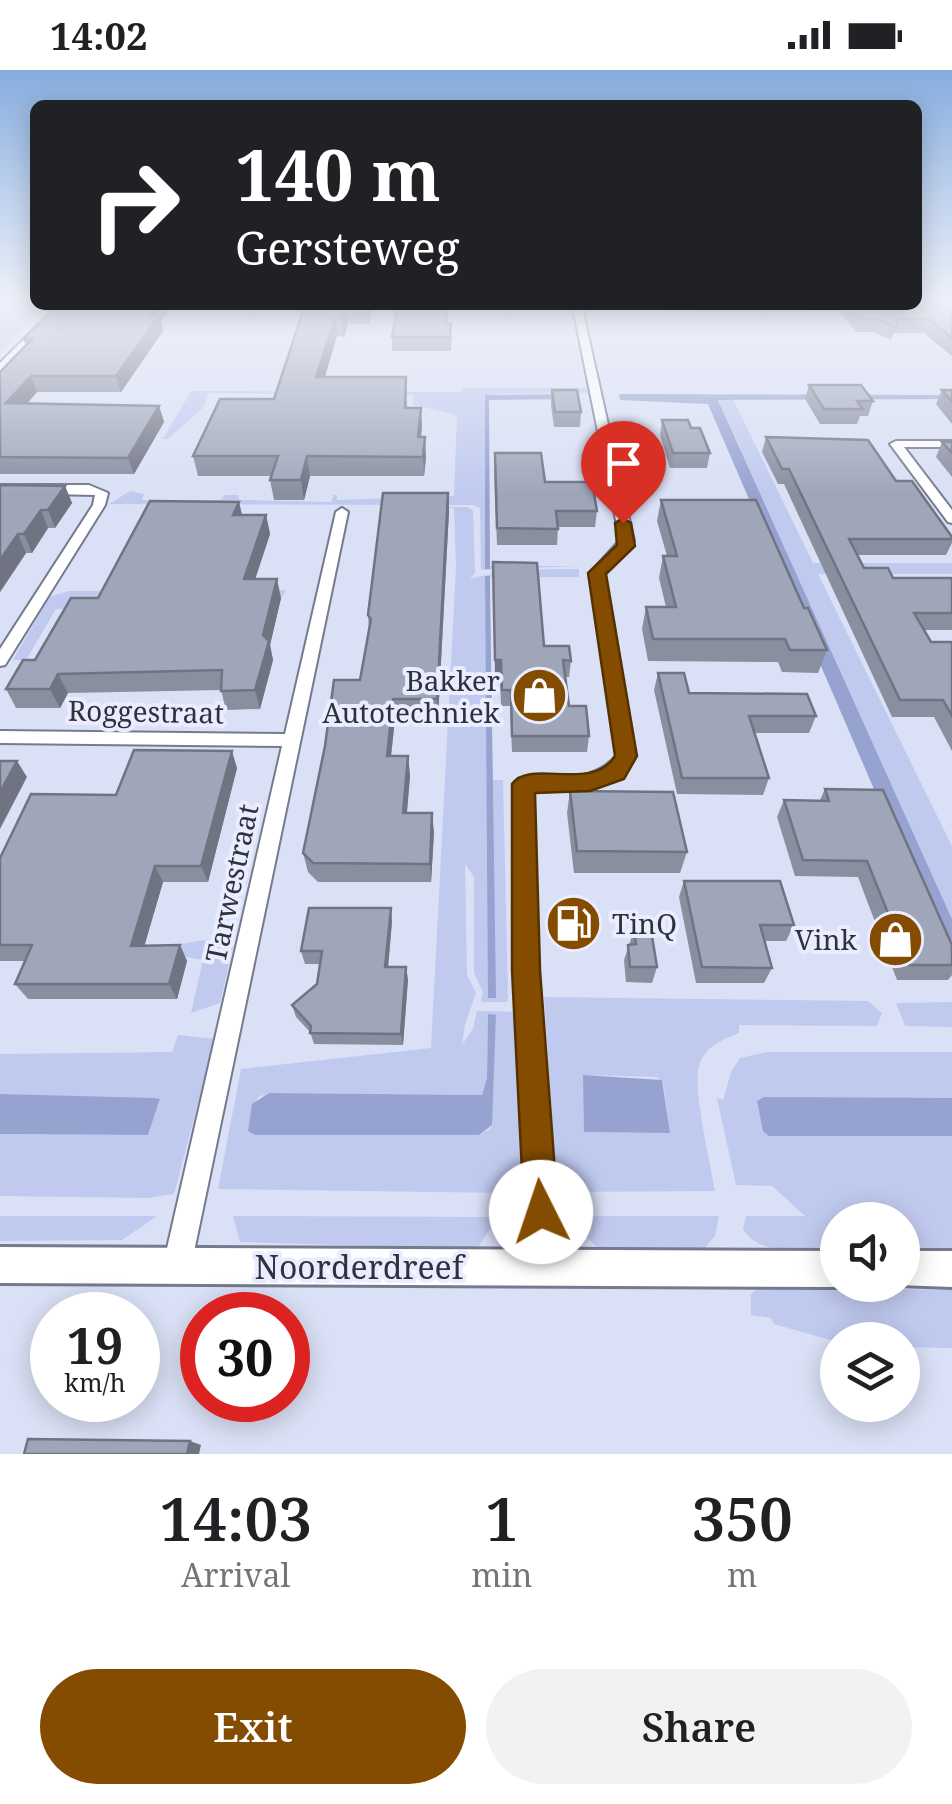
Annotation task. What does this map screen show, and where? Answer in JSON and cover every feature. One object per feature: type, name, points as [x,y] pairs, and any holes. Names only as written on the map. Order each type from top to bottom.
[{"type":"street","points":[[544,1266],[526,970],[524,784],[590,782],[616,773],[626,756],[597,573],[627,541],[589,365]]},
{"type":"street","points":[[952,444],[896,444],[952,519]]},
{"type":"street","points":[[0,489],[88,488],[102,493],[99,506],[0,661]]},
{"type":"street","name":"Tarwestraat","points":[[177,1266],[342,512]]},
{"type":"street","name":"Roggestraat","points":[[0,737],[291,740]]},
{"type":"street","name":"Noorderdreef","points":[[0,1265],[820,1269]]},
{"type":"street","points":[[920,1269],[952,1269]]},
{"type":"shaded area","points":[[462,388],[588,388],[588,393],[489,394],[486,405],[486,566],[579,566],[481,570],[480,508],[473,505],[109,504],[130,491],[144,494],[142,500],[221,500],[225,495],[238,495],[239,500],[331,502],[334,495],[337,500],[454,496],[457,415],[413,405],[413,395],[209,393],[203,408],[168,439],[163,439],[191,391],[460,392]]},
{"type":"shaded area","points":[[571,394],[572,399],[489,400],[490,569],[485,569],[485,395]]},
{"type":"shaded area","points":[[619,394],[952,395],[952,399],[718,400],[952,919],[952,970],[708,404],[620,400]]},
{"type":"shaded area","points":[[718,399],[733,399],[813,563],[952,563],[952,574],[818,574],[952,846],[952,919]]},
{"type":"shaded area","points":[[386,507],[467,507],[473,510],[475,573],[470,579],[510,571],[579,569],[579,577],[485,577],[486,703],[491,703],[493,780],[503,780],[508,998],[507,1002],[481,1002],[483,992],[474,973],[474,877],[465,864],[467,975],[476,993],[462,1045],[473,1029],[477,1011],[519,1012],[526,1183],[506,1193],[218,1189],[241,1069],[431,1048],[456,568],[454,508]],"holes":[[[488,1015],[496,1016],[491,1128],[479,1135],[255,1135],[248,1130],[258,1097],[269,1093],[482,1095],[487,1078]]]},
{"type":"shaded area","points":[[485,576],[490,576],[496,998],[488,998]]},
{"type":"shaded area","points":[[286,590],[281,598],[165,597],[159,608],[56,609],[26,660],[13,660],[49,597],[68,591]]},
{"type":"shaded area","points":[[222,937],[234,942],[220,1003],[191,1013],[203,960],[176,955],[182,944]]},
{"type":"shaded area","points":[[544,997],[868,1001],[882,1013],[877,1026],[739,1025],[739,1033],[710,1049],[699,1066],[698,1091],[715,1191],[557,1192]],"holes":[[[584,1075],[657,1077],[663,1082],[670,1133],[584,1132]]]},
{"type":"shaded area","points":[[952,1002],[952,1027],[905,1026],[896,1003]]},
{"type":"shaded area","points":[[488,1014],[496,1015],[492,1125],[479,1135],[255,1135],[248,1131],[252,1104],[269,1093],[482,1095],[487,1078]]},
{"type":"shaded area","points":[[178,1035],[215,1039],[174,1194],[148,1198],[0,1196],[0,1134],[148,1135],[160,1100],[0,1094],[0,1054],[172,1052]]},
{"type":"shaded area","points":[[767,1052],[952,1052],[952,1098],[758,1099],[771,1136],[952,1136],[952,1250],[920,1250],[920,1202],[820,1202],[820,1250],[773,1249],[751,1238],[743,1229],[746,1216],[805,1216],[772,1186],[736,1185],[717,1098],[723,1100],[731,1072],[740,1058]]},
{"type":"shaded area","points":[[583,1075],[662,1080],[670,1133],[584,1132]]},
{"type":"shaded area","points":[[0,1094],[160,1099],[148,1135],[0,1134]]},
{"type":"shaded area","points":[[764,1097],[952,1098],[952,1136],[769,1136],[763,1131],[757,1101]]},
{"type":"shaded area","points":[[0,1216],[157,1216],[122,1240],[0,1241]]},
{"type":"shaded area","points":[[233,1216],[498,1217],[477,1249],[240,1242]]},
{"type":"shaded area","points":[[572,1216],[719,1216],[715,1236],[703,1250],[597,1247],[569,1221]]},
{"type":"shaded area","points":[[760,1287],[820,1288],[820,1302],[920,1302],[920,1290],[952,1290],[952,1348],[920,1347],[920,1322],[820,1322],[820,1337],[774,1324],[771,1318],[751,1315],[751,1294]]},
{"type":"building","points":[[7,365],[124,365],[116,376],[31,376],[6,403],[159,406],[128,458],[0,457],[0,372]]},
{"type":"building","points":[[285,365],[320,365],[316,377],[406,377],[405,408],[421,408],[418,437],[425,437],[423,457],[307,456],[301,480],[270,480],[278,456],[193,456],[220,399],[274,399]]},
{"type":"building","points":[[809,385],[861,385],[873,401],[857,401],[863,409],[824,409]]},
{"type":"building","points":[[552,390],[577,390],[581,412],[555,412]]},
{"type":"building","points":[[662,420],[688,420],[691,428],[700,428],[710,453],[673,453]]},
{"type":"building","points":[[766,437],[868,440],[896,481],[912,481],[952,537],[849,539],[864,568],[888,568],[893,578],[952,578],[952,613],[914,613],[931,642],[952,642],[952,716],[943,700],[900,700],[789,469],[782,469]]},
{"type":"building","points":[[495,453],[541,453],[545,482],[592,482],[597,511],[556,511],[558,529],[497,528]]},
{"type":"building","points":[[0,485],[65,486],[48,510],[41,510],[24,534],[18,534],[0,560]]},
{"type":"building","points":[[383,493],[448,493],[437,699],[393,699],[387,756],[408,756],[403,813],[432,813],[430,864],[313,863],[303,853],[334,680],[360,680],[371,619],[368,615]]},
{"type":"building","points":[[661,500],[756,500],[827,650],[790,650],[785,639],[653,639],[646,607],[676,607],[663,556],[677,556]]},
{"type":"building","points":[[150,501],[239,502],[233,515],[266,515],[244,579],[277,579],[263,635],[269,641],[255,690],[221,691],[222,670],[58,674],[50,689],[6,689],[23,660],[35,660],[71,598],[98,598]]},
{"type":"building","points":[[493,562],[537,563],[544,646],[569,646],[571,661],[563,660],[569,706],[586,706],[589,736],[512,736],[511,690],[502,690],[501,660],[495,660]]},
{"type":"building","points":[[658,673],[684,673],[689,693],[807,694],[816,716],[749,716],[769,778],[682,778]]},
{"type":"building","points":[[134,750],[232,751],[201,866],[155,866],[131,946],[180,945],[169,984],[15,984],[32,945],[0,945],[0,858],[31,794],[116,795]]},
{"type":"building","points":[[0,761],[17,761],[0,792]]},
{"type":"building","points":[[825,789],[883,790],[952,945],[952,965],[909,965],[867,861],[803,860],[784,800],[829,801]]},
{"type":"building","points":[[570,791],[673,792],[687,852],[577,851]]},
{"type":"building","points":[[684,881],[780,881],[794,925],[760,925],[772,968],[702,967]]},
{"type":"building","points":[[561,900],[585,900],[587,926],[563,926]]},
{"type":"building","points":[[309,908],[391,908],[385,967],[406,967],[401,1034],[310,1033],[311,1026],[292,1005],[317,984],[322,951],[301,951]]},
{"type":"building","points":[[634,930],[651,930],[657,967],[630,967],[628,945],[636,944]]},
{"type":"building","points":[[28,1439],[190,1441],[187,1454],[24,1454]]},
{"type":"place","name":"Bakker Autotechniek","points":[[539,696]]},
{"type":"place","name":"TinQ","points":[[573,923]]},
{"type":"place","name":"Vink","points":[[896,939]]},
{"type":"route","points":[[541,1212],[526,970],[524,784],[590,782],[616,773],[626,756],[597,573],[626,546],[623,523]]}]
